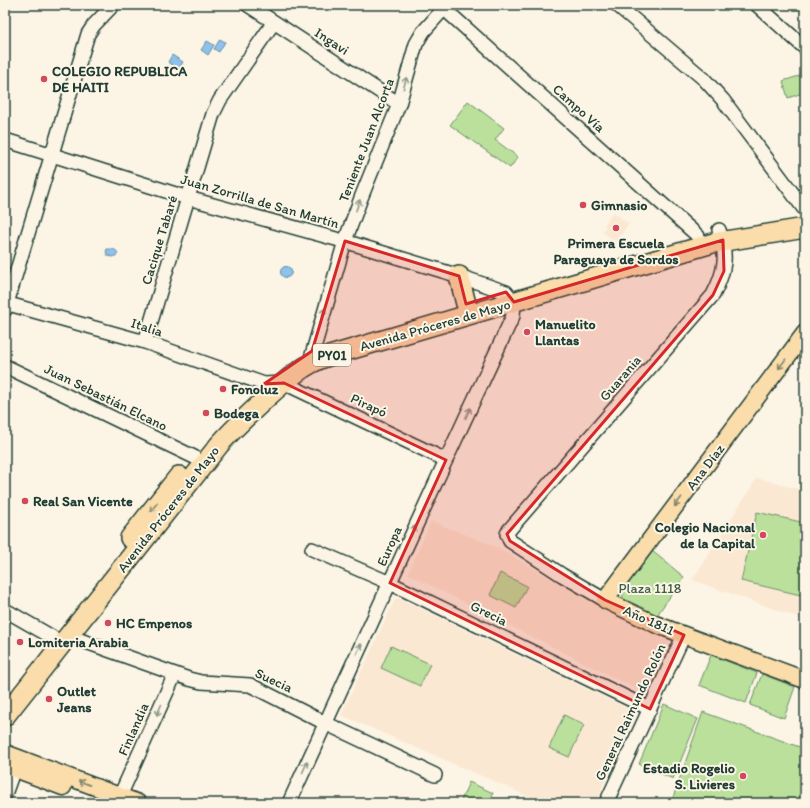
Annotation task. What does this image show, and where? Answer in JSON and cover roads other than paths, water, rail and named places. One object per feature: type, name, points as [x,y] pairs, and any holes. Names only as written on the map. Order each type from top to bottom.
[{"type":"highway","name":"Avenida Próceres de Mayo","points":[[310,358],[466,304],[510,297],[721,235],[805,216]]},
{"type":"highway","name":"Avenida Próceres de Mayo","points":[[5,696],[60,636],[231,430],[295,361],[329,356],[698,236],[805,228]]},
{"type":"highway","points":[[459,276],[466,304]]},
{"type":"highway","name":"Avenida Próceres de Mayo","points":[[5,716],[94,585],[151,509],[217,431],[275,383]]},
{"type":"main road","name":"Ana Díaz","points":[[605,600],[805,333]]},
{"type":"main road","name":"Año 1811","points":[[605,600],[655,624],[805,680]]},
{"type":"main road","points":[[5,753],[114,800]]},
{"type":"main road","points":[[10,767],[114,800],[138,803]]},
{"type":"street","points":[[6,305],[88,34],[94,25],[113,5]]},
{"type":"street","name":"Ingavi","points":[[248,5],[399,104]]},
{"type":"street","points":[[617,5],[686,63],[713,89],[723,100],[805,210]]},
{"type":"street","points":[[757,5],[805,48]]},
{"type":"street","name":"Teniente Juan Alcorta","points":[[310,358],[345,241],[399,104],[416,44],[423,32],[444,6]]},
{"type":"street","name":"Campo Vía","points":[[444,6],[698,236]]},
{"type":"street","name":"Cacique Tabaré","points":[[145,342],[213,114],[220,100],[274,22]]},
{"type":"street","name":"Juan Zorrilla de San Martín","points":[[5,140],[188,198],[345,241],[459,276],[510,297]]},
{"type":"street","name":"Guarania","points":[[507,534],[713,295],[724,271],[725,263],[721,235]]},
{"type":"street","name":"Europa","points":[[289,803],[513,316],[510,297]]},
{"type":"street","name":"Italia","points":[[6,305],[145,342],[275,383]]},
{"type":"street","name":"Juan Sebastián Elcano","points":[[5,366],[194,458]]},
{"type":"street","name":"Pirapó","points":[[275,383],[446,460]]},
{"type":"street","name":"Año 1811","points":[[507,534],[510,540],[562,575],[605,600]]},
{"type":"street","name":"Grecia","points":[[312,549],[390,583],[650,709]]},
{"type":"street","name":"Suecia","points":[[5,610],[60,636],[201,682],[250,685],[325,723],[435,775]]},
{"type":"street","name":"General Raimundo Rolón","points":[[606,803],[684,635]]},
{"type":"street","name":"Finlandia","points":[[114,800],[175,674]]},
{"type":"street","points":[[5,794],[10,767]]},
{"type":"water","points":[[220,39],[225,42],[219,52],[214,49]]},
{"type":"water","points":[[207,41],[214,45],[208,55],[201,50]]},
{"type":"water","points":[[172,55],[183,62],[179,69],[168,62]]},
{"type":"water","points":[[107,249],[115,250],[118,253],[113,257],[108,256],[106,252]]},
{"type":"water","points":[[284,267],[288,267],[290,268],[290,276],[284,277],[281,274],[281,270]]},
{"type":"place","name":"COLEGIO REPUBLICA DE HAITI","points":[[44,79]]},
{"type":"place","name":"Gimnasio","points":[[583,205]]},
{"type":"place","name":"Primera Escuela Paraguaya de Sordos","points":[[616,228]]},
{"type":"place","name":"Manuelito Llantas","points":[[527,332]]},
{"type":"place","name":"Fonoluz","points":[[223,389]]},
{"type":"place","name":"Bodega","points":[[206,413]]},
{"type":"place","name":"Real San Vicente","points":[[25,501]]},
{"type":"place","name":"Colegio Nacional de la Capital","points":[[763,535]]},
{"type":"place","name":"HC Empenos","points":[[108,623]]},
{"type":"place","name":"Lomiteria Arabia","points":[[20,642]]},
{"type":"place","name":"Outlet Jeans","points":[[49,699]]},
{"type":"place","name":"Estadio Rogelio S. Livieres","points":[[743,776]]},
{"type":"park label","name":"Plaza 1118","points":[[650,588]]}]
